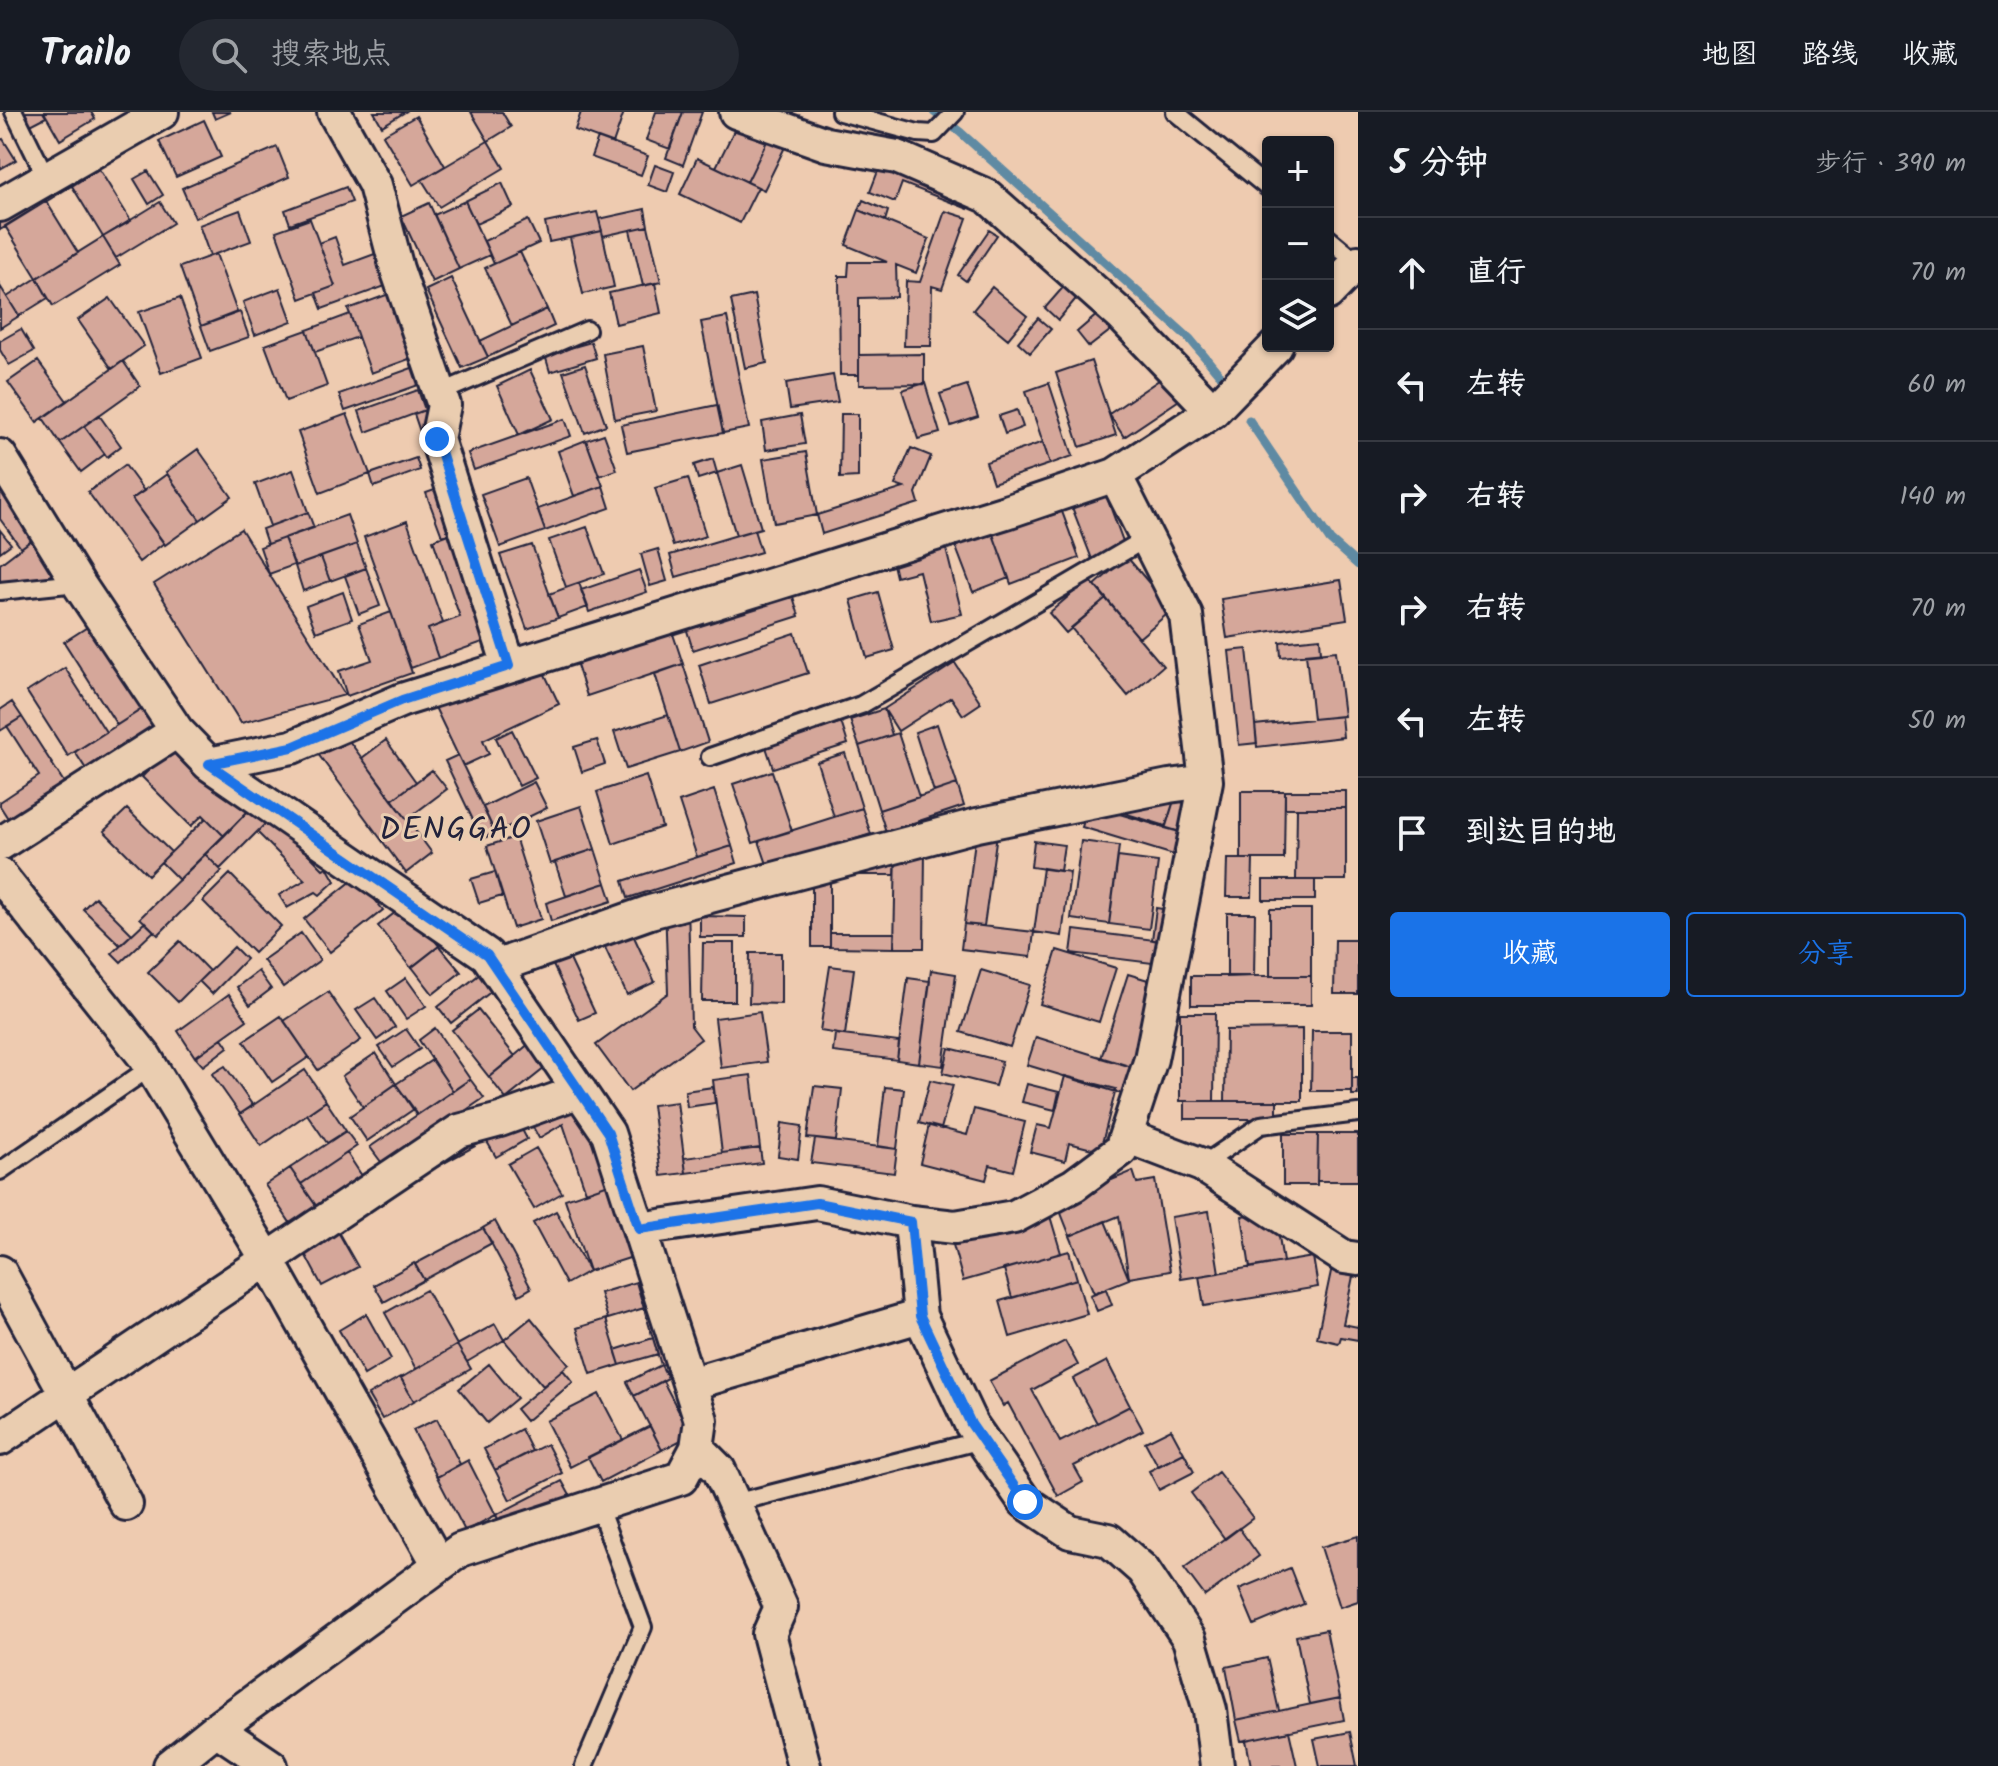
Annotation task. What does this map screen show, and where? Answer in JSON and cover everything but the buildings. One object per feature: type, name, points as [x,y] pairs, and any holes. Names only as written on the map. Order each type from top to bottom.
[{"type":"street","points":[[0,205],[162,112]]},
{"type":"street","points":[[334,112],[375,185],[397,269],[444,405],[437,439],[509,666]]},
{"type":"street","points":[[736,112],[826,144],[897,157],[987,196],[1121,315],[1213,411]]},
{"type":"street","points":[[1334,287],[1358,262]]},
{"type":"street","points":[[209,764],[292,747],[402,700],[994,516],[1115,475],[1213,411],[1270,352]]},
{"type":"street","points":[[0,456],[78,583],[177,731],[209,764],[487,955],[608,1133],[701,1420],[697,1448],[681,1478],[460,1550],[170,1766]]},
{"type":"street","points":[[639,1229],[817,1203],[911,1222],[955,1227],[1014,1217],[1074,1185],[1121,1150],[1151,1059],[1206,781],[1186,615],[1115,475]]},
{"type":"street","points":[[0,844],[177,731]]},
{"type":"street","points":[[495,967],[650,912],[977,825],[1206,781]]},
{"type":"street","points":[[0,875],[151,1067],[268,1261],[439,1565]]},
{"type":"street","points":[[0,1439],[459,1131],[500,1120],[580,1091]]},
{"type":"street","points":[[1126,1136],[1202,1165],[1344,1257],[1358,1259]]},
{"type":"street","points":[[911,1222],[920,1316],[971,1424],[1025,1502],[1070,1532],[1109,1540],[1143,1570],[1189,1639],[1210,1710],[1217,1766]]},
{"type":"street","points":[[0,1272],[126,1504]]},
{"type":"street","points":[[690,1384],[920,1316]]},
{"type":"street","points":[[697,1448],[719,1470],[781,1607],[769,1634],[804,1766]]},
{"type":"street","points":[[216,1729],[271,1766]]},
{"type":"lane","points":[[14,112],[47,179]]},
{"type":"lane","points":[[840,112],[918,133],[934,134],[955,112]]},
{"type":"lane","points":[[1175,112],[1262,183]]},
{"type":"lane","points":[[1334,243],[1358,262]]},
{"type":"lane","points":[[440,393],[587,330]]},
{"type":"lane","points":[[710,757],[861,705],[1147,538]]},
{"type":"lane","points":[[0,591],[78,583]]},
{"type":"lane","points":[[0,1171],[151,1067]]},
{"type":"lane","points":[[1202,1165],[1261,1125],[1358,1113]]},
{"type":"lane","points":[[734,1503],[982,1440]]},
{"type":"lane","points":[[584,1766],[643,1627],[598,1505]]},
{"type":"waterway","points":[[934,112],[1190,339],[1219,374]]},
{"type":"waterway","points":[[1249,420],[1330,540],[1358,565]]},
{"type":"district","name":"DENGGAO","points":[[456,830]]},
{"type":"route","points":[[437,439],[509,666],[402,700],[292,747],[209,764],[487,955],[608,1133],[639,1229],[817,1203],[911,1222],[920,1316],[971,1424],[1025,1502]]}]
